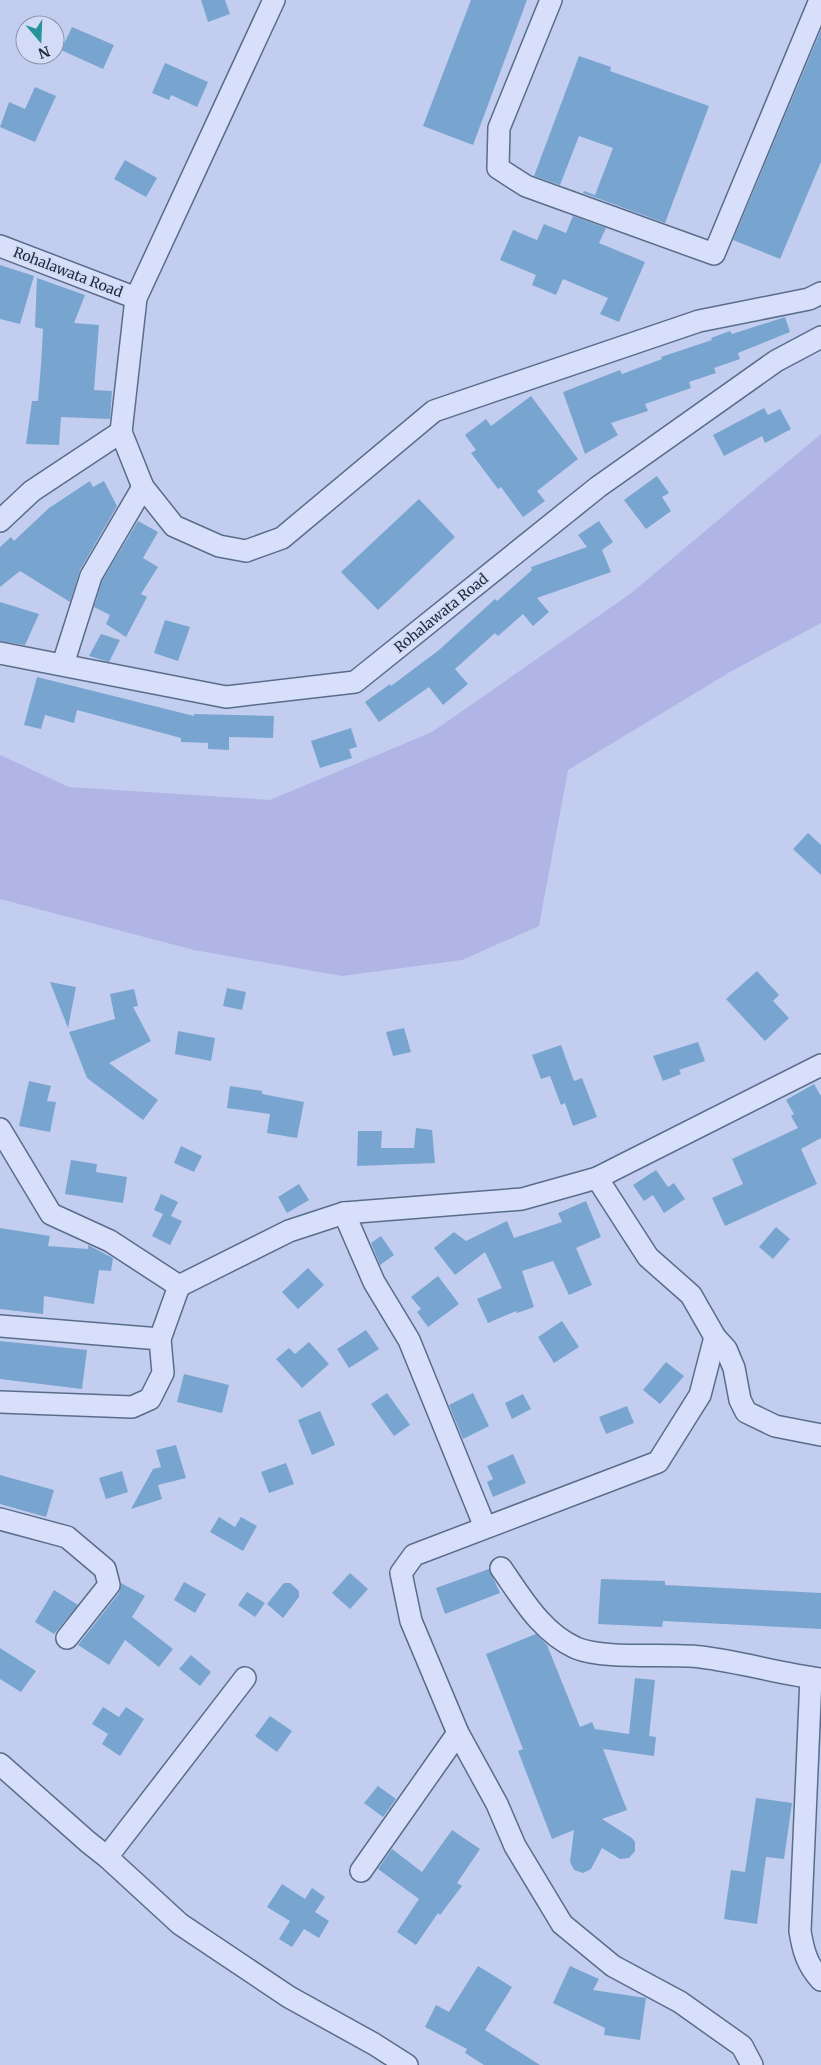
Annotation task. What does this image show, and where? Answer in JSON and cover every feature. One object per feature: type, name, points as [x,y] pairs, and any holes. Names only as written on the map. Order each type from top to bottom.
[{"type":"street","points":[[274,0],[136,298],[122,432],[143,487],[174,526],[218,546],[246,551],[282,538],[434,411],[699,322],[809,299],[821,293]]},
{"type":"street","points":[[551,0],[499,128],[498,168],[526,186],[714,254],[820,0]]},
{"type":"street","name":"Rohalawata Road","points":[[0,246],[136,298]]},
{"type":"street","name":"Rohalawata Road","points":[[0,652],[226,697],[355,682],[598,487],[776,361],[821,336]]},
{"type":"street","points":[[0,521],[32,490],[122,432]]},
{"type":"street","points":[[63,664],[91,576],[143,487]]},
{"type":"street","points":[[0,1402],[132,1406],[150,1399],[162,1373],[160,1339],[179,1286],[289,1231],[344,1213],[522,1199],[597,1178],[821,1065]]},
{"type":"street","points":[[0,1129],[51,1214],[110,1241],[179,1286]]},
{"type":"street","points":[[597,1178],[648,1257],[691,1294],[715,1337],[726,1349],[734,1368],[740,1400],[746,1412],[775,1426],[821,1434]]},
{"type":"street","points":[[344,1213],[374,1282],[409,1340],[485,1527]]},
{"type":"street","points":[[0,1326],[160,1339]]},
{"type":"street","points":[[715,1337],[700,1395],[658,1462],[414,1555],[401,1573],[411,1621],[458,1733],[497,1804],[515,1846],[562,1924],[612,1966],[680,2002],[742,2046],[752,2065]]},
{"type":"street","points":[[0,1519],[67,1537],[105,1569],[110,1584],[67,1638]]},
{"type":"street","points":[[502,1568],[531,1611],[555,1636],[577,1648],[610,1654],[700,1657],[816,1679],[800,1931],[803,1952],[812,1970],[821,1980]]},
{"type":"street","points":[[107,1857],[245,1678]]},
{"type":"street","points":[[361,1871],[458,1733]]},
{"type":"street","points":[[0,1764],[107,1857],[180,1924],[289,1997],[407,2065]]},
{"type":"shaded area","points":[[821,434],[821,623],[730,672],[568,770],[539,926],[462,960],[342,976],[194,950],[0,899],[0,755],[69,787],[270,800],[432,732],[630,594]]},
{"type":"building","points":[[201,0],[225,0],[230,14],[208,22]]},
{"type":"building","points":[[471,0],[527,0],[473,145],[423,126]]},
{"type":"building","points":[[72,27],[114,45],[103,69],[65,52],[65,42]]},
{"type":"building","points":[[821,30],[821,162],[780,259],[733,240]]},
{"type":"building","points":[[579,56],[611,67],[610,71],[709,106],[665,223],[583,193],[584,191],[595,195],[613,148],[579,136],[560,185],[534,176]]},
{"type":"building","points":[[165,63],[208,82],[197,107],[171,95],[169,100],[152,93]]},
{"type":"building","points":[[35,87],[56,96],[35,142],[0,127],[9,102],[25,109]]},
{"type":"building","points":[[125,160],[157,178],[146,197],[114,179]]},
{"type":"building","points":[[573,216],[606,228],[599,243],[645,262],[619,322],[600,314],[608,298],[563,279],[556,295],[532,285],[536,275],[500,260],[513,230],[537,240],[544,224],[566,233]]},
{"type":"building","points":[[0,265],[34,276],[20,324],[0,319]]},
{"type":"building","points":[[37,278],[85,295],[74,323],[99,325],[94,390],[112,391],[110,419],[61,417],[59,445],[26,444],[32,401],[38,401],[41,365],[43,329],[35,327]]},
{"type":"building","points":[[785,317],[790,332],[738,353],[740,359],[714,368],[716,373],[689,382],[691,388],[645,404],[648,411],[611,423],[618,435],[585,454],[563,392],[620,370],[622,374],[662,359],[661,357],[712,340],[711,338],[730,331],[732,334]]},
{"type":"building","points":[[531,396],[578,459],[537,491],[545,501],[523,517],[501,487],[498,489],[471,453],[476,450],[465,435],[486,419],[491,426]]},
{"type":"building","points":[[764,408],[768,415],[780,409],[791,429],[765,443],[762,436],[724,456],[713,435]]},
{"type":"building","points":[[657,476],[669,493],[662,497],[671,511],[646,529],[624,500]]},
{"type":"building","points":[[90,481],[93,487],[104,481],[117,506],[80,570],[70,602],[20,571],[0,587],[0,547],[11,537],[14,541],[49,508]]},
{"type":"building","points":[[419,499],[455,537],[378,610],[341,572]]},
{"type":"building","points":[[138,521],[158,532],[143,558],[158,567],[141,594],[147,597],[126,637],[106,624],[110,615],[94,607],[102,581]]},
{"type":"building","points":[[599,521],[613,542],[602,550],[611,572],[537,598],[549,612],[533,626],[523,614],[498,636],[495,633],[455,669],[468,684],[443,705],[429,687],[379,722],[365,702],[390,684],[391,686],[439,650],[495,599],[497,601],[532,570],[531,567],[587,547],[578,535]]},
{"type":"building","points":[[0,602],[39,614],[25,645],[0,641]]},
{"type":"building","points":[[165,620],[190,627],[178,661],[154,653]]},
{"type":"building","points":[[101,634],[120,640],[109,662],[89,656]]},
{"type":"building","points":[[37,677],[194,716],[194,714],[274,716],[273,738],[229,737],[229,750],[208,749],[208,743],[181,742],[181,738],[77,710],[74,723],[45,715],[41,729],[24,725]]},
{"type":"building","points":[[351,728],[357,747],[349,749],[352,758],[320,768],[311,741]]},
{"type":"building","points":[[808,833],[821,845],[821,875],[793,849]]},
{"type":"building","points":[[757,971],[779,995],[773,1001],[789,1018],[765,1041],[726,999]]},
{"type":"building","points":[[50,982],[76,987],[68,1028]]},
{"type":"building","points":[[227,988],[246,992],[242,1010],[223,1006]]},
{"type":"building","points":[[134,989],[138,1006],[133,1007],[151,1041],[109,1063],[158,1100],[143,1120],[87,1078],[69,1032],[115,1019],[110,994]]},
{"type":"building","points":[[404,1028],[411,1052],[393,1056],[386,1032]]},
{"type":"building","points":[[178,1031],[215,1038],[211,1061],[175,1054]]},
{"type":"building","points":[[698,1042],[705,1061],[679,1070],[681,1074],[663,1081],[653,1056]]},
{"type":"building","points":[[561,1045],[574,1081],[582,1078],[597,1117],[573,1126],[565,1103],[561,1105],[550,1076],[541,1079],[532,1055]]},
{"type":"building","points":[[29,1081],[51,1086],[47,1101],[56,1102],[50,1132],[19,1126]]},
{"type":"building","points":[[814,1084],[821,1096],[821,1138],[801,1149],[817,1184],[725,1226],[712,1198],[743,1184],[732,1159],[798,1128],[791,1116],[794,1114],[786,1100]]},
{"type":"building","points":[[230,1086],[262,1091],[262,1094],[304,1102],[297,1138],[267,1133],[270,1114],[227,1108]]},
{"type":"building","points":[[416,1128],[432,1130],[435,1163],[357,1166],[358,1131],[382,1131],[381,1148],[414,1148]]},
{"type":"building","points":[[181,1146],[202,1156],[194,1172],[174,1163]]},
{"type":"building","points":[[71,1160],[97,1164],[96,1172],[127,1177],[123,1203],[65,1194]]},
{"type":"building","points":[[656,1170],[668,1187],[674,1183],[685,1199],[664,1213],[653,1195],[644,1201],[633,1185]]},
{"type":"building","points":[[299,1184],[309,1200],[287,1213],[278,1197]]},
{"type":"building","points":[[161,1194],[178,1202],[171,1216],[182,1221],[170,1245],[152,1236],[163,1214],[154,1210]]},
{"type":"building","points":[[586,1201],[601,1237],[576,1248],[592,1285],[569,1295],[553,1261],[522,1271],[534,1307],[517,1313],[516,1311],[488,1323],[477,1299],[502,1288],[485,1252],[455,1275],[434,1248],[454,1232],[466,1241],[507,1221],[514,1238],[562,1222],[558,1213]]},
{"type":"building","points":[[776,1227],[790,1239],[773,1259],[759,1247]]},
{"type":"building","points":[[0,1228],[50,1236],[48,1246],[88,1249],[88,1245],[113,1258],[111,1271],[99,1270],[94,1304],[44,1296],[43,1314],[0,1309]]},
{"type":"building","points":[[381,1236],[394,1255],[380,1265],[371,1243]]},
{"type":"building","points":[[308,1268],[324,1285],[298,1309],[282,1292]]},
{"type":"building","points":[[438,1276],[459,1304],[428,1327],[417,1312],[421,1309],[411,1297]]},
{"type":"building","points":[[562,1321],[579,1347],[554,1363],[538,1337]]},
{"type":"building","points":[[366,1330],[379,1349],[349,1368],[337,1349]]},
{"type":"building","points":[[0,1341],[87,1350],[82,1389],[0,1379]]},
{"type":"building","points":[[309,1342],[329,1364],[302,1388],[276,1359],[289,1348],[295,1354]]},
{"type":"building","points":[[666,1362],[684,1376],[660,1404],[643,1390]]},
{"type":"building","points":[[184,1374],[229,1385],[222,1413],[177,1402]]},
{"type":"building","points":[[387,1393],[410,1425],[394,1436],[371,1404]]},
{"type":"building","points":[[473,1393],[489,1426],[463,1439],[449,1405]]},
{"type":"building","points":[[523,1394],[531,1409],[512,1419],[505,1403]]},
{"type":"building","points":[[627,1406],[634,1423],[606,1434],[599,1417]]},
{"type":"building","points":[[320,1411],[335,1445],[312,1455],[298,1420]]},
{"type":"building","points":[[176,1445],[186,1478],[158,1485],[162,1499],[131,1509],[153,1469],[161,1467],[156,1450]]},
{"type":"building","points":[[513,1454],[526,1483],[493,1497],[487,1482],[493,1479],[487,1466]]},
{"type":"building","points":[[286,1463],[294,1484],[269,1493],[261,1472]]},
{"type":"building","points":[[122,1471],[128,1492],[106,1499],[99,1478]]},
{"type":"building","points":[[0,1475],[54,1490],[46,1517],[0,1504]]},
{"type":"building","points":[[219,1517],[235,1527],[241,1517],[257,1526],[243,1551],[210,1532]]},
{"type":"building","points":[[489,1569],[500,1593],[445,1614],[436,1588]]},
{"type":"building","points":[[350,1573],[368,1589],[350,1609],[332,1593]]},
{"type":"building","points":[[601,1579],[665,1581],[665,1585],[821,1593],[821,1629],[663,1621],[662,1627],[598,1624]]},
{"type":"building","points":[[184,1582],[206,1594],[195,1613],[174,1600]]},
{"type":"building","points":[[121,1583],[145,1596],[132,1617],[173,1649],[159,1667],[125,1640],[109,1665],[78,1645],[119,1593]]},
{"type":"building","points":[[284,1583],[290,1583],[299,1591],[299,1597],[283,1618],[267,1604]]},
{"type":"building","points":[[54,1590],[78,1605],[54,1634],[35,1622]]},
{"type":"building","points":[[247,1592],[265,1603],[255,1617],[238,1605]]},
{"type":"building","points":[[536,1634],[547,1645],[580,1727],[592,1722],[595,1729],[629,1734],[635,1678],[655,1680],[649,1736],[656,1737],[654,1756],[603,1749],[627,1810],[602,1819],[632,1838],[635,1842],[635,1851],[629,1858],[620,1859],[602,1848],[591,1869],[583,1873],[574,1870],[570,1862],[574,1830],[552,1839],[518,1751],[523,1749],[486,1654]]},
{"type":"building","points":[[0,1648],[36,1671],[21,1692],[0,1679]]},
{"type":"building","points":[[191,1655],[211,1672],[200,1686],[179,1669]]},
{"type":"building","points":[[103,1707],[119,1717],[126,1707],[144,1719],[120,1756],[102,1744],[108,1734],[92,1724]]},
{"type":"building","points":[[270,1716],[292,1731],[277,1752],[255,1736]]},
{"type":"building","points":[[378,1786],[396,1799],[383,1817],[364,1803]]},
{"type":"building","points":[[756,1798],[792,1803],[784,1859],[766,1857],[757,1924],[724,1919],[731,1870],[745,1872]]},
{"type":"building","points":[[452,1830],[480,1849],[457,1883],[462,1886],[440,1915],[438,1913],[416,1945],[397,1932],[419,1899],[378,1869],[392,1849],[422,1872]]},
{"type":"building","points":[[282,1884],[305,1899],[312,1888],[325,1897],[315,1912],[329,1921],[319,1938],[304,1929],[292,1947],[279,1939],[290,1921],[267,1907]]},
{"type":"building","points":[[478,1966],[512,1987],[485,2030],[540,2065],[484,2065],[465,2053],[467,2049],[425,2027],[436,2005],[449,2012]]},
{"type":"building","points":[[570,1966],[599,1979],[593,1990],[646,1998],[640,2040],[604,2035],[605,2028],[553,2003]]}]
